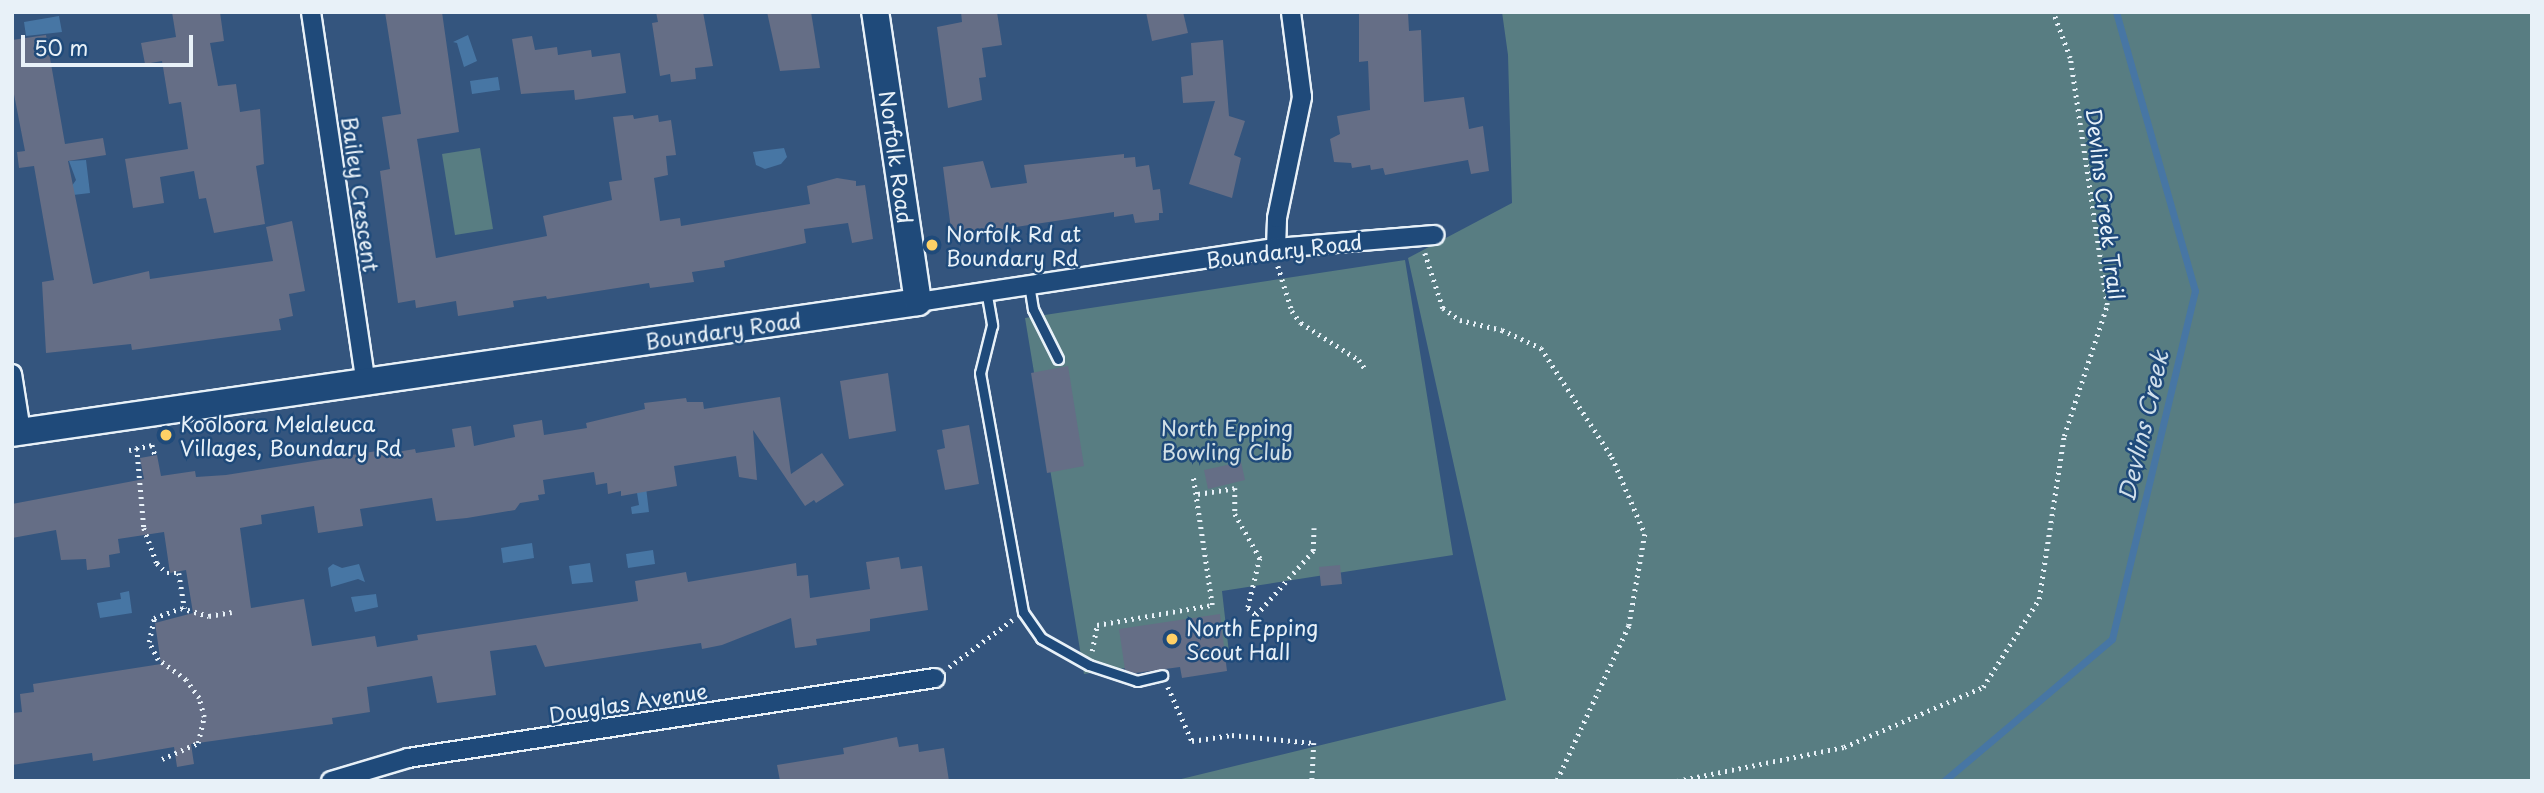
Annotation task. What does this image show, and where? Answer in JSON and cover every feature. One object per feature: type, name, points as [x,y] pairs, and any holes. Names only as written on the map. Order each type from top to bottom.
[{"type":"street","name":"Bailey Crescent","points":[[311,12],[366,383]]},
{"type":"street","name":"Norfolk Road","points":[[875,12],[918,302]]},
{"type":"street","points":[[1274,248],[1277,218],[1303,97],[1291,12]]},
{"type":"street","name":"Boundary Road","points":[[17,432],[1274,248],[1427,235]]},
{"type":"street","points":[[12,374],[17,432]]},
{"type":"street","name":"Douglas Avenue","points":[[331,781],[408,758],[934,678]]},
{"type":"lane","points":[[1029,284],[1032,309],[1058,359]]},
{"type":"lane","points":[[986,290],[992,325],[981,373],[1023,612],[1041,638],[1089,665],[1137,681],[1162,675]]},
{"type":"path","name":"Devlins Creek Trail","points":[[1677,781],[1844,747],[1983,687],[2039,599],[2064,436],[2107,305],[2070,58],[2053,12]]},
{"type":"path","points":[[1427,235],[1443,308],[1460,320],[1502,330],[1541,348],[1612,457],[1644,534],[1629,626],[1557,781]]},
{"type":"path","points":[[1274,248],[1292,311],[1301,323],[1359,360],[1366,370]]},
{"type":"path","points":[[129,450],[152,445],[155,455]]},
{"type":"path","points":[[136,448],[144,528],[157,563],[167,573],[179,573],[185,609]]},
{"type":"path","points":[[1089,665],[1097,625],[1212,605],[1193,477]]},
{"type":"path","points":[[1197,494],[1235,488],[1235,514],[1261,558],[1248,608],[1256,615],[1313,551],[1314,528]]},
{"type":"path","points":[[162,759],[194,747],[205,728],[199,698],[186,680],[158,660],[149,642],[154,618],[164,612],[185,609],[209,616],[232,612]]},
{"type":"path","points":[[934,678],[1023,612]]},
{"type":"path","points":[[1162,675],[1192,741],[1231,735],[1314,743],[1312,781]]},
{"type":"green space","points":[[1502,12],[2532,12],[2532,781],[1173,781],[1506,700],[1408,258],[1512,203],[1508,55]]},
{"type":"green space","points":[[480,148],[493,229],[455,235],[442,154]]},
{"type":"green space","name":"North Epping Bowling Club","points":[[1405,260],[1453,555],[1222,591],[1229,653],[1084,674],[1025,318]]},
{"type":"water","points":[[59,16],[62,32],[26,36],[24,22]]},
{"type":"water","points":[[468,35],[477,61],[464,67],[457,43],[453,42]]},
{"type":"water","points":[[498,77],[500,90],[472,94],[470,81]]},
{"type":"water","points":[[784,148],[787,157],[781,164],[765,169],[756,165],[753,152]]},
{"type":"water","points":[[86,160],[90,193],[73,195],[69,190],[76,180],[69,161]]},
{"type":"water","points":[[645,479],[649,512],[632,514],[631,507],[639,505],[635,481]]},
{"type":"water","points":[[532,543],[534,558],[503,563],[501,548]]},
{"type":"water","points":[[653,550],[655,564],[628,568],[626,554]]},
{"type":"water","points":[[590,563],[593,582],[572,584],[569,566]]},
{"type":"water","points":[[333,564],[342,568],[359,564],[365,582],[358,579],[331,587],[328,568]]},
{"type":"water","points":[[129,591],[132,613],[100,618],[97,603],[121,599],[120,593]]},
{"type":"water","points":[[376,594],[378,607],[355,612],[351,597]]},
{"type":"building","points":[[172,12],[220,12],[224,41],[210,43],[218,86],[236,84],[240,112],[260,109],[264,164],[256,166],[265,224],[214,233],[206,198],[199,199],[194,171],[160,177],[164,203],[133,208],[125,159],[188,149],[181,102],[169,104],[162,61],[145,64],[141,43],[176,37]]},
{"type":"building","points":[[385,12],[442,12],[459,132],[417,139],[436,258],[547,236],[543,216],[612,200],[609,182],[622,180],[613,117],[633,115],[634,119],[658,115],[659,122],[671,120],[676,155],[666,156],[668,175],[654,178],[660,221],[680,218],[681,226],[810,204],[807,186],[837,178],[856,181],[856,186],[865,185],[873,239],[852,243],[848,223],[804,229],[806,243],[724,261],[725,267],[692,272],[694,282],[650,288],[649,283],[547,299],[546,296],[513,301],[514,307],[458,316],[456,301],[416,308],[415,300],[398,303],[380,171],[390,169],[382,117],[401,114]]},
{"type":"building","points":[[656,12],[703,12],[713,66],[695,68],[696,79],[671,82],[670,74],[660,76],[652,23],[658,22]]},
{"type":"building","points":[[767,12],[811,12],[820,68],[780,71]]},
{"type":"building","points":[[961,12],[997,12],[1002,45],[982,48],[986,77],[979,78],[982,100],[948,108],[937,27],[962,22]]},
{"type":"building","points":[[1146,12],[1183,12],[1188,33],[1152,41]]},
{"type":"building","points":[[1359,12],[1408,12],[1409,31],[1421,30],[1424,102],[1464,97],[1469,129],[1483,126],[1489,171],[1471,174],[1468,160],[1385,175],[1383,168],[1371,170],[1370,165],[1352,168],[1351,163],[1334,162],[1330,139],[1340,134],[1337,116],[1370,110],[1368,61],[1359,62]]},
{"type":"building","points":[[46,35],[65,144],[103,138],[106,155],[68,161],[93,284],[149,271],[150,279],[273,261],[266,227],[292,221],[305,291],[289,294],[293,316],[279,319],[281,330],[132,350],[131,344],[46,353],[42,282],[54,280],[34,166],[19,168],[17,152],[25,151],[12,84],[12,40]]},
{"type":"building","points":[[532,36],[535,50],[557,47],[558,55],[591,50],[592,57],[620,53],[626,93],[575,100],[574,90],[521,94],[512,39]]},
{"type":"building","points":[[1223,40],[1229,116],[1245,121],[1234,155],[1241,158],[1232,198],[1189,184],[1215,101],[1183,103],[1181,77],[1193,75],[1191,43]]},
{"type":"building","points":[[1124,154],[1124,158],[1135,157],[1136,167],[1149,165],[1153,190],[1160,189],[1163,213],[1159,213],[1159,220],[1135,223],[1133,214],[1114,217],[1114,212],[952,237],[943,167],[983,161],[991,188],[1027,183],[1024,165]]},
{"type":"building","points":[[1068,366],[1084,466],[1047,473],[1031,373]]},
{"type":"building","points":[[888,373],[896,431],[849,439],[840,381]]},
{"type":"building","points":[[780,397],[791,474],[822,453],[844,485],[816,503],[814,500],[805,506],[753,430],[757,480],[739,477],[736,456],[674,466],[677,486],[621,496],[621,491],[608,494],[607,483],[596,485],[594,472],[543,480],[545,494],[538,495],[539,500],[520,503],[515,510],[467,518],[436,521],[432,498],[360,509],[363,526],[318,533],[314,506],[261,515],[262,524],[240,528],[251,608],[304,599],[312,646],[375,636],[377,647],[418,640],[417,635],[638,601],[635,581],[686,572],[688,582],[796,563],[797,576],[808,575],[810,598],[870,589],[866,562],[899,557],[901,569],[922,566],[928,610],[870,619],[870,631],[816,639],[817,645],[795,648],[791,618],[722,645],[702,649],[701,643],[545,667],[536,645],[490,651],[496,695],[437,703],[432,676],[367,687],[370,712],[332,718],[333,724],[191,744],[194,764],[177,767],[174,747],[93,761],[92,753],[12,765],[12,713],[22,712],[20,694],[34,692],[33,684],[161,664],[155,623],[193,613],[186,570],[170,573],[164,532],[118,539],[120,553],[109,555],[110,567],[87,570],[86,559],[61,560],[56,530],[12,538],[12,504],[144,479],[140,458],[157,455],[161,476],[195,471],[196,477],[226,475],[377,451],[378,455],[415,449],[416,453],[455,447],[452,429],[471,426],[474,446],[515,437],[513,425],[542,420],[544,435],[587,428],[586,423],[645,409],[644,403],[686,398],[687,402],[703,402],[704,409]]},
{"type":"building","points":[[969,425],[979,484],[945,490],[937,450],[945,448],[942,430]]},
{"type":"building","points":[[1241,462],[1245,480],[1208,489],[1204,470]]},
{"type":"building","points":[[1340,565],[1342,584],[1321,586],[1319,567]]},
{"type":"building","name":"North Epping Scout Hall","points":[[1220,614],[1227,671],[1182,678],[1180,667],[1135,673],[1125,670],[1119,629]]},
{"type":"building","points":[[897,737],[899,747],[918,744],[919,752],[944,748],[949,781],[780,781],[777,765],[844,754],[843,748]]},
{"type":"waterway","name":"Devlins Creek","points":[[1944,781],[2112,639],[2195,291],[2116,12]]},
{"type":"place","name":"Norfolk Rd at Boundary Rd","points":[[932,245]]},
{"type":"place","name":"Kooloora Melaleuca Villages, Boundary Rd","points":[[166,435]]},
{"type":"place","name":"North Epping Scout Hall","points":[[1172,639]]}]
